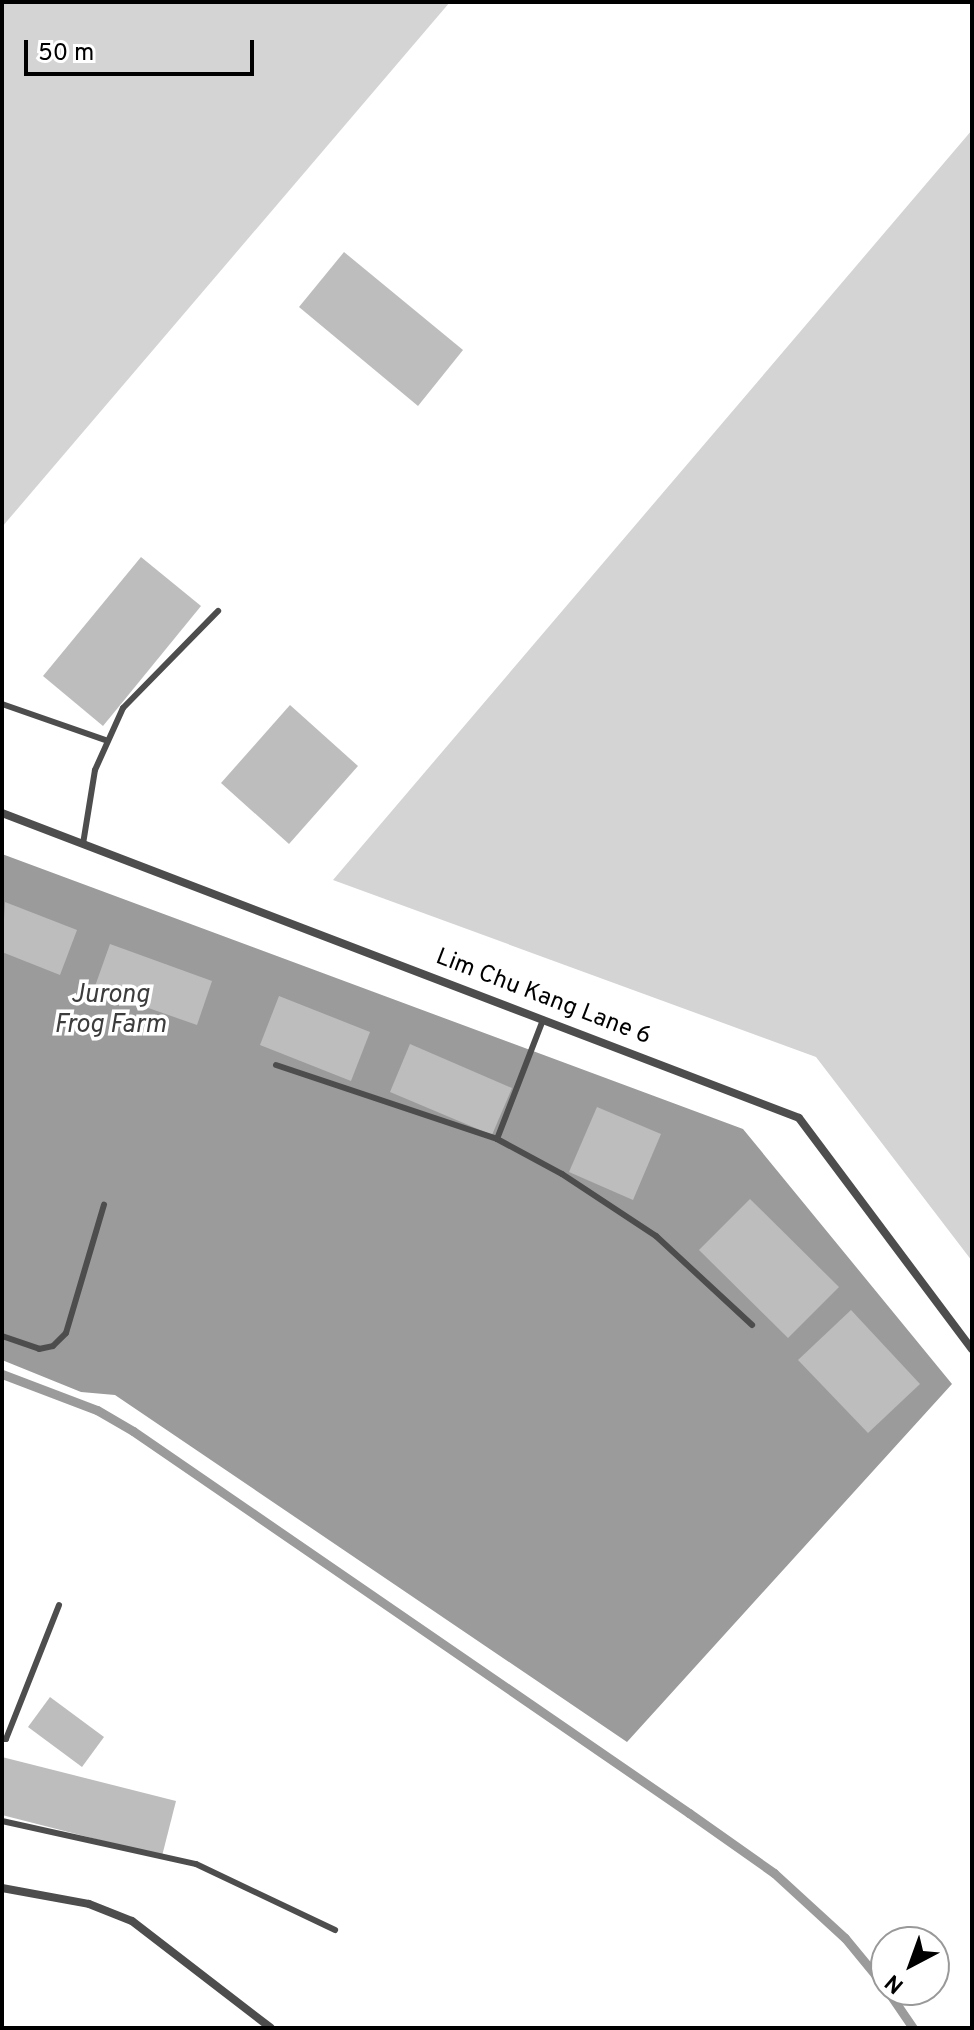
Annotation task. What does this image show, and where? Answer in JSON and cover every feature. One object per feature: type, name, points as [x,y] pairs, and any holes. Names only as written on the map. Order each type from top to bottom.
[{"type":"street","name":"Lim Chu Kang Lane 6","points":[[2,813],[799,1118],[972,1349]]},
{"type":"street","points":[[2,1888],[89,1904],[132,1921],[271,2028]]},
{"type":"lane","points":[[83,844],[95,770],[123,708],[218,611]]},
{"type":"lane","points":[[2,704],[108,741]]},
{"type":"lane","points":[[497,1139],[543,1020]]},
{"type":"lane","points":[[276,1065],[497,1139],[562,1174],[656,1236],[752,1325]]},
{"type":"lane","points":[[2,1336],[39,1349],[53,1346],[66,1333],[104,1205]]},
{"type":"lane","points":[[2,1739],[6,1739],[59,1605]]},
{"type":"lane","points":[[2,1821],[196,1864],[335,1930]]},
{"type":"shaded area","points":[[2,2],[450,2],[2,527]]},
{"type":"shaded area","points":[[972,130],[972,1261],[816,1057],[333,880]]},
{"type":"water","name":"Jurong Frog Farm","points":[[2,854],[743,1129],[952,1384],[627,1742],[115,1395],[81,1392],[2,1360]]},
{"type":"building","points":[[344,252],[463,350],[418,406],[299,307]]},
{"type":"building","points":[[141,557],[201,606],[103,726],[43,676]]},
{"type":"building","points":[[290,705],[358,766],[289,844],[221,783]]},
{"type":"building","points":[[5,902],[77,930],[60,975],[2,952]]},
{"type":"building","points":[[110,944],[212,981],[197,1025],[94,989]]},
{"type":"building","points":[[279,996],[370,1032],[351,1081],[260,1045]]},
{"type":"building","points":[[410,1044],[512,1088],[492,1135],[390,1092]]},
{"type":"building","points":[[597,1107],[661,1134],[633,1200],[569,1172]]},
{"type":"building","points":[[750,1199],[839,1287],[788,1338],[699,1250]]},
{"type":"building","points":[[851,1310],[920,1384],[868,1433],[798,1360]]},
{"type":"building","points":[[50,1697],[104,1737],[82,1767],[28,1727]]},
{"type":"building","points":[[2,1757],[176,1801],[162,1856],[2,1815]]},
{"type":"waterway","points":[[2,1374],[97,1410],[133,1431],[774,1873],[845,1938],[870,1968]]},
{"type":"waterway","points":[[898,2006],[913,2028]]}]
